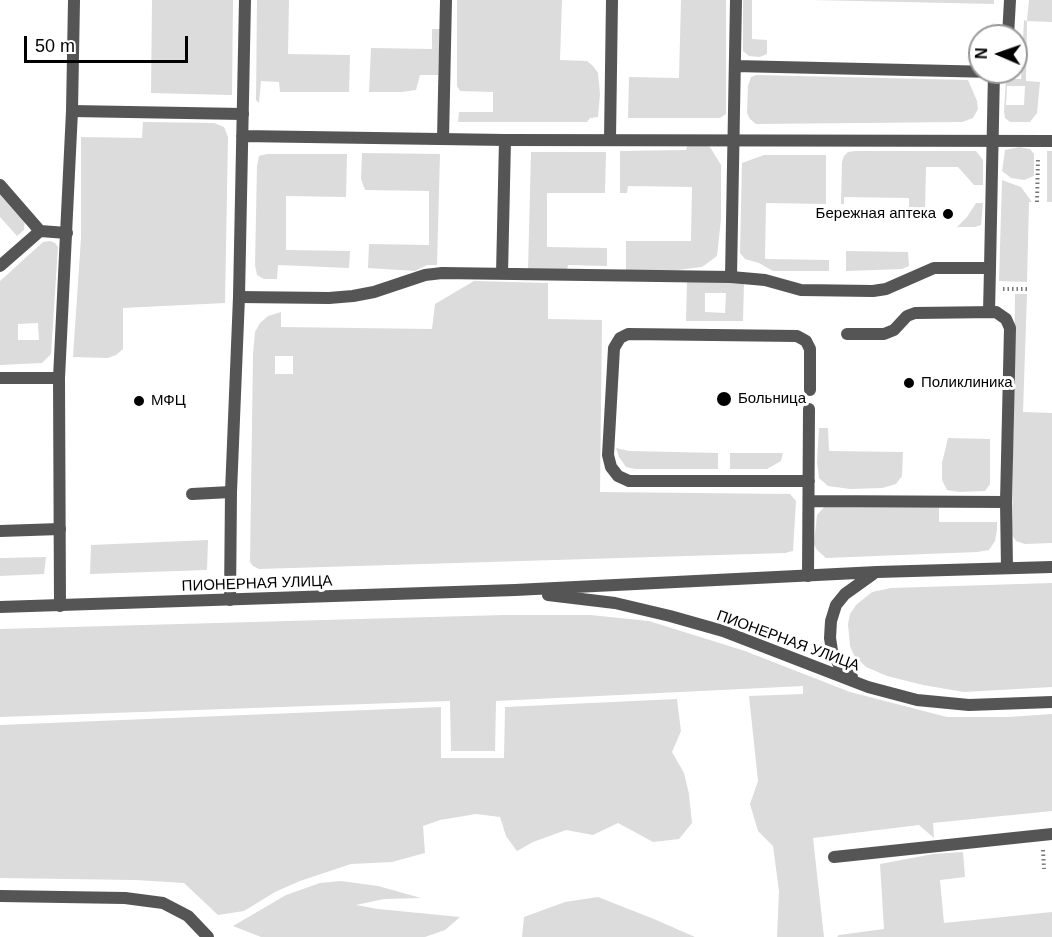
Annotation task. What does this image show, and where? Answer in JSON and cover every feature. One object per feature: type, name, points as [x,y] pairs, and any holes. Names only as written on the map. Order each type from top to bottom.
[{"type":"street","points":[[60,606],[59,378],[72,111],[74,0]]},
{"type":"street","points":[[230,600],[245,0]]},
{"type":"street","points":[[442,139],[446,0]]},
{"type":"street","points":[[610,139],[612,0]]},
{"type":"street","points":[[731,277],[736,0]]},
{"type":"street","points":[[1009,24],[1010,0]]},
{"type":"street","points":[[735,66],[968,71]]},
{"type":"street","points":[[989,312],[993,84]]},
{"type":"street","points":[[72,111],[243,114]]},
{"type":"street","points":[[242,136],[505,140],[1052,141]]},
{"type":"street","points":[[502,274],[505,140]]},
{"type":"street","points":[[0,185],[40,231],[67,233]]},
{"type":"street","points":[[0,266],[40,231]]},
{"type":"street","points":[[239,297],[329,298],[374,292],[425,275],[441,273],[731,277],[765,280],[801,290],[873,291],[886,289],[934,268],[990,268]]},
{"type":"street","points":[[847,334],[884,334],[894,330],[907,316],[915,313],[996,312],[1006,319],[1010,328],[1006,502],[1007,568]]},
{"type":"street","points":[[809,481],[629,480],[618,476],[611,466],[609,455],[614,348],[620,339],[628,334],[796,336],[806,341],[810,349],[810,390]]},
{"type":"street","points":[[0,378],[59,378]]},
{"type":"street","points":[[808,576],[809,409]]},
{"type":"street","points":[[192,494],[231,492]]},
{"type":"street","points":[[809,501],[1006,502]]},
{"type":"street","points":[[0,531],[60,529]]},
{"type":"street","name":"ПИОНЕРНАЯ УЛИЦА","points":[[0,608],[515,591],[877,572],[1052,567]]},
{"type":"street","points":[[868,687],[840,667],[832,651],[831,621],[836,605],[845,594],[859,582],[877,572]]},
{"type":"street","name":"ПИОНЕРНАЯ УЛИЦА","points":[[515,591],[615,603],[670,616],[723,631],[868,687],[917,700],[946,704],[1004,705],[1052,702]]},
{"type":"street","points":[[834,857],[1052,834]]},
{"type":"street","points":[[0,896],[125,898],[163,903],[188,916],[208,937]]},
{"type":"path","points":[[1037,202],[1039,141]]},
{"type":"path","points":[[1044,868],[1042,847],[1052,846]]},
{"type":"shaded area","points":[[152,0],[233,0],[232,95],[151,93]]},
{"type":"shaded area","points":[[257,0],[289,0],[288,54],[350,55],[349,92],[280,92],[279,82],[261,81],[259,103],[256,100]]},
{"type":"shaded area","points":[[457,0],[562,0],[560,60],[587,61],[598,73],[600,94],[598,117],[590,118],[587,122],[458,122],[459,112],[493,112],[493,92],[460,91],[457,86]]},
{"type":"shaded area","points":[[681,0],[726,0],[726,114],[720,118],[628,118],[629,77],[679,78]]},
{"type":"shaded area","points":[[743,0],[752,0],[752,39],[767,40],[767,54],[760,57],[749,56],[743,51]]},
{"type":"shaded area","points":[[812,0],[994,0],[994,4]]},
{"type":"shaded area","points":[[1029,0],[1052,0],[1052,22],[1027,21]]},
{"type":"shaded area","points":[[432,29],[440,29],[438,75],[420,75],[416,90],[369,92],[371,48],[432,49]]},
{"type":"shaded area","points":[[756,75],[968,80],[978,109],[973,118],[962,122],[756,124],[747,113],[748,86],[751,77]]},
{"type":"shaded area","points":[[1040,82],[1037,113],[1030,122],[1010,122],[1005,118],[1006,84]],"holes":[[[1007,86],[1025,86],[1024,105],[1006,105]]]},
{"type":"shaded area","points":[[143,122],[214,123],[224,127],[228,137],[225,303],[123,308],[123,349],[108,358],[73,357],[81,238],[81,137],[142,138]]},
{"type":"shaded area","points":[[688,144],[705,144],[710,147],[721,165],[721,219],[717,256],[702,267],[677,270],[626,270],[626,241],[691,241],[692,187],[628,186],[627,193],[620,193],[620,151],[686,150]]},
{"type":"shaded area","points":[[1019,147],[1030,149],[1034,154],[1034,176],[1024,180],[1011,178],[1002,171],[1005,150]]},
{"type":"shaded area","points":[[976,151],[983,160],[983,185],[974,185],[958,167],[926,167],[925,211],[909,211],[909,198],[844,197],[844,204],[841,204],[842,162],[848,152]]},
{"type":"shaded area","points":[[1047,151],[1052,151],[1052,202],[1047,202]]},
{"type":"shaded area","points":[[531,152],[606,152],[605,193],[547,193],[547,247],[607,248],[607,266],[568,265],[567,271],[528,270]]},
{"type":"shaded area","points":[[362,153],[440,154],[437,265],[427,265],[415,271],[368,268],[369,244],[429,245],[429,191],[365,190],[361,179]]},
{"type":"shaded area","points":[[267,154],[347,154],[346,197],[286,196],[286,250],[350,251],[349,268],[278,265],[277,279],[264,279],[257,275],[255,265],[257,166],[259,156]]},
{"type":"shaded area","points":[[764,155],[826,155],[826,204],[766,203],[765,259],[829,260],[829,271],[773,271],[759,263],[745,259],[740,253],[742,163]]},
{"type":"shaded area","points":[[1002,180],[1021,187],[1032,202],[1029,202],[1027,282],[999,281]]},
{"type":"shaded area","points":[[0,191],[25,219],[24,230],[17,236],[0,217]]},
{"type":"shaded area","points":[[976,203],[983,203],[981,225],[957,227],[967,217]]},
{"type":"shaded area","points":[[50,241],[58,247],[51,354],[42,363],[0,365],[0,281],[43,242]],"holes":[[[38,323],[39,340],[18,340],[18,324]]]},
{"type":"shaded area","points":[[846,251],[908,252],[909,266],[902,269],[846,271]]},
{"type":"shaded area","points":[[474,281],[548,283],[548,319],[602,320],[600,492],[790,494],[796,501],[793,551],[259,569],[253,566],[250,562],[253,355],[255,332],[260,323],[268,316],[281,312],[281,327],[432,329],[435,304]],"holes":[[[275,356],[293,356],[293,374],[275,374]]]},
{"type":"shaded area","points":[[687,281],[744,283],[743,321],[686,321]],"holes":[[[705,293],[726,293],[725,313],[705,312]]]},
{"type":"shaded area","points":[[1015,294],[1027,294],[1023,412],[1052,413],[1052,543],[1025,544],[1016,541],[1012,535]]},
{"type":"shaded area","points":[[819,428],[828,428],[829,451],[903,452],[902,476],[896,484],[882,488],[850,489],[828,486],[819,478],[817,462]]},
{"type":"shaded area","points":[[948,438],[990,439],[990,484],[985,491],[947,490],[942,480],[942,463]]},
{"type":"shaded area","points":[[616,448],[629,451],[718,453],[718,469],[626,467]]},
{"type":"shaded area","points":[[730,453],[783,453],[781,461],[767,469],[730,469]]},
{"type":"shaded area","points":[[826,505],[939,506],[939,522],[997,522],[997,530],[995,541],[989,550],[977,552],[826,558],[814,544],[817,515]]},
{"type":"shaded area","points":[[208,540],[207,570],[90,574],[91,545]]},
{"type":"shaded area","points":[[46,557],[44,574],[0,576],[0,558]]},
{"type":"shaded area","points":[[1052,583],[1052,687],[964,692],[923,685],[887,676],[866,667],[854,655],[850,646],[848,624],[850,614],[856,605],[872,592],[891,588]]},
{"type":"shaded area","points":[[504,615],[590,615],[649,621],[745,651],[850,692],[947,717],[1052,714],[1052,811],[933,823],[934,838],[919,825],[813,838],[824,937],[777,937],[779,891],[773,846],[758,831],[750,804],[758,781],[749,696],[803,694],[803,686],[496,701],[495,751],[451,751],[450,701],[0,717],[0,629]]},
{"type":"shaded area","points":[[677,699],[681,731],[672,752],[684,773],[692,823],[679,839],[653,842],[618,823],[593,835],[566,830],[533,842],[517,851],[506,836],[500,817],[476,814],[440,820],[423,826],[425,853],[392,862],[351,864],[300,881],[275,892],[244,911],[218,915],[184,883],[0,878],[0,725],[441,707],[441,758],[504,758],[505,707]]},
{"type":"shaded area","points":[[963,852],[965,877],[940,880],[944,923],[1052,912],[1052,937],[837,937],[884,929],[880,864],[933,854]]},
{"type":"shaded area","points":[[341,881],[378,886],[421,898],[384,899],[356,905],[460,917],[445,930],[425,937],[261,937],[233,926],[286,895],[320,883]]},
{"type":"shaded area","points":[[598,897],[695,937],[522,937],[524,917],[565,902]]},
{"type":"place","name":"Бережная аптека","points":[[948,214]]},
{"type":"place","name":"Поликлиника","points":[[909,383]]},
{"type":"place","name":"Больница","points":[[724,399]]},
{"type":"place","name":"МФЦ","points":[[139,401]]}]
